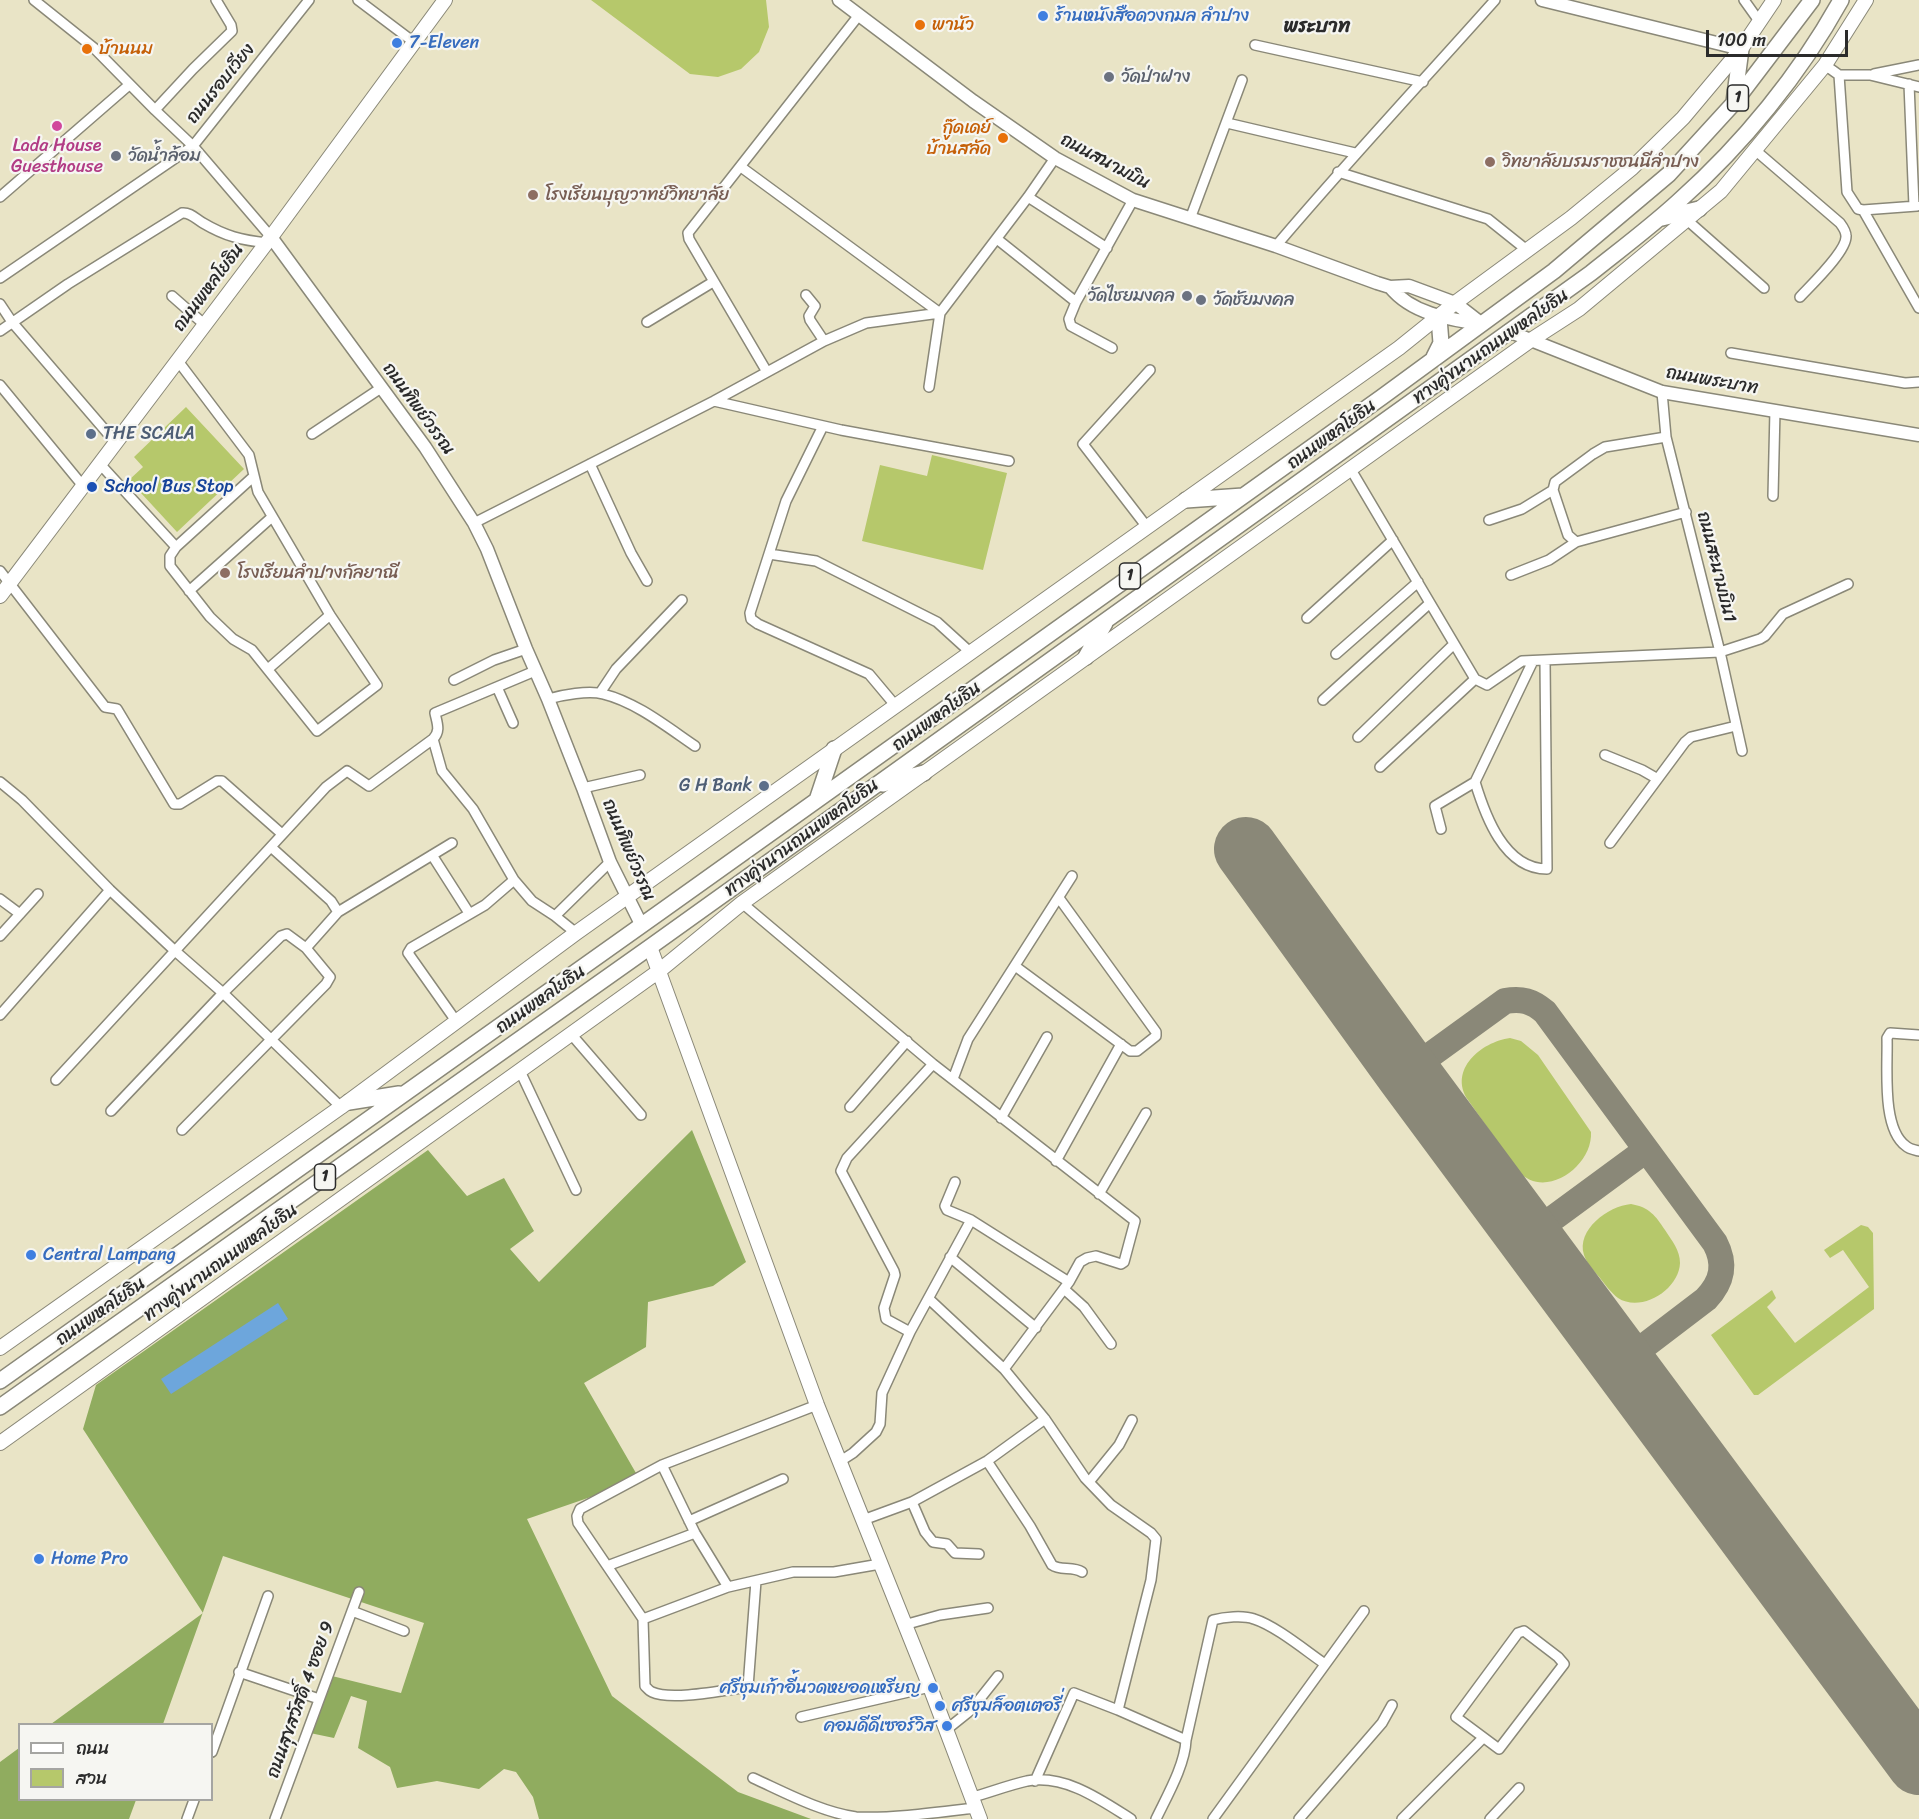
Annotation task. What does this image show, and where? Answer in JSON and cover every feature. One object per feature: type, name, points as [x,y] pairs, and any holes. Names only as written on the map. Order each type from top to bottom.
[{"type":"highway","name":"ถนนพหลโยธิน","points":[[0,1381],[642,926],[1554,272],[1669,174],[1733,105],[1812,0]]},
{"type":"highway","name":"ถนนพหลโยธิน","points":[[0,1407],[650,947],[1591,273],[1687,194],[1755,123],[1808,55],[1841,0]]},
{"type":"highway","points":[[1733,105],[1742,48]]},
{"type":"highway","points":[[1659,219],[1700,209]]},
{"type":"highway","points":[[1432,360],[1441,343],[1439,318]]},
{"type":"highway","points":[[1482,324],[1508,331]]},
{"type":"highway","points":[[1186,500],[1243,496]]},
{"type":"highway","points":[[1086,657],[1108,618]]},
{"type":"highway","points":[[817,800],[834,749]]},
{"type":"highway","points":[[872,787],[924,773]]},
{"type":"highway","points":[[642,926],[650,947]]},
{"type":"highway","points":[[345,1104],[402,1094]]},
{"type":"main road","name":"ถนนพหลโยธิน","points":[[0,596],[269,240],[445,0]]},
{"type":"main road","name":"1","points":[[0,1348],[345,1104],[576,933],[1186,500],[1528,251],[1632,168],[1683,118],[1742,48],[1774,0]]},
{"type":"main road","name":"ทางคู่ขนานถนนพหลโยธิน","points":[[0,1443],[659,971],[742,903],[1350,468],[1531,340],[1579,309],[1721,191],[1825,65],[1866,0]]},
{"type":"main road","points":[[650,947],[817,1405],[976,1808]]},
{"type":"street","name":"ถนนทิพย์วรรณ","points":[[34,0],[94,48],[192,146],[269,240],[434,460],[474,523],[487,549],[583,788],[610,862],[642,926]]},
{"type":"street","points":[[154,110],[232,31],[231,25],[216,0]]},
{"type":"street","name":"ถนนรอบเวียง","points":[[0,278],[192,146],[309,0]]},
{"type":"street","points":[[358,0],[414,43]]},
{"type":"street","name":"ถนนสนามบิน","points":[[839,0],[973,101],[1055,158],[1133,200],[1276,246],[1390,287],[1409,286],[1455,303],[1482,324]]},
{"type":"street","points":[[1276,246],[1338,172],[1423,82],[1495,0]]},
{"type":"street","points":[[1542,0],[1742,48]]},
{"type":"street","points":[[1744,0],[1759,21]]},
{"type":"street","points":[[767,372],[688,236],[859,15]]},
{"type":"street","points":[[1255,45],[1423,82]]},
{"type":"street","points":[[1825,65],[1839,75],[1870,75],[1919,65]]},
{"type":"street","points":[[1839,75],[1847,192],[1858,209],[1916,206],[1914,86],[1870,75]]},
{"type":"street","points":[[1190,219],[1242,80]]},
{"type":"street","points":[[0,197],[129,85]]},
{"type":"street","points":[[1227,123],[1355,153]]},
{"type":"street","points":[[1755,150],[1845,229],[1847,237],[1841,251],[1800,297]]},
{"type":"street","points":[[929,387],[940,313],[1055,158]]},
{"type":"street","points":[[741,167],[940,313]]},
{"type":"street","points":[[1338,172],[1488,219],[1528,251]]},
{"type":"street","points":[[1028,197],[1107,248]]},
{"type":"street","points":[[1112,348],[1071,326],[1069,319],[1076,302],[1133,200]]},
{"type":"street","points":[[1863,210],[1916,296],[1919,308]]},
{"type":"street","points":[[0,331],[68,284],[185,212],[213,229],[236,239],[269,240]]},
{"type":"street","points":[[1687,220],[1764,288]]},
{"type":"street","points":[[997,239],[1076,302]]},
{"type":"street","points":[[647,322],[713,282]]},
{"type":"street","name":"ถนนสนามบิน","points":[[1390,287],[1400,299],[1439,318],[1482,324]]},
{"type":"street","points":[[806,295],[815,306],[809,316],[810,320],[824,342]]},
{"type":"street","points":[[172,296],[205,325]]},
{"type":"street","points":[[0,304],[12,322],[116,443]]},
{"type":"street","points":[[474,523],[714,401],[824,342],[866,323],[940,313]]},
{"type":"street","name":"ถนนพระบาท","points":[[1508,331],[1662,392],[1919,435]]},
{"type":"street","points":[[1731,353],[1905,383],[1919,382]]},
{"type":"street","points":[[178,361],[249,455],[258,492],[330,615],[377,685],[317,731],[252,650],[233,639],[210,617],[170,566],[170,556],[176,547],[253,477]]},
{"type":"street","points":[[1147,527],[1083,444],[1149,370]]},
{"type":"street","points":[[0,385],[83,486]]},
{"type":"street","points":[[312,434],[381,388]]},
{"type":"street","name":"ถนนสะนามบิน1","points":[[1662,392],[1666,437],[1742,750]]},
{"type":"street","points":[[714,401],[823,426],[1009,461]]},
{"type":"street","points":[[1773,496],[1775,410]]},
{"type":"street","points":[[823,426],[786,501],[750,613],[751,619],[869,674],[895,705]]},
{"type":"street","points":[[1489,520],[1516,512],[1553,490],[1556,482],[1605,447],[1666,437]]},
{"type":"street","points":[[100,464],[176,547]]},
{"type":"street","points":[[590,464],[631,553],[647,581]]},
{"type":"street","points":[[1350,468],[1475,680],[1488,685],[1522,661],[1720,652],[1760,639],[1783,614],[1848,584]]},
{"type":"street","points":[[1553,490],[1568,535],[1576,542]]},
{"type":"street","points":[[1511,575],[1550,560],[1576,542],[1686,512]]},
{"type":"street","points":[[189,591],[272,517]]},
{"type":"street","points":[[1307,618],[1393,540]]},
{"type":"street","points":[[769,554],[816,561],[937,622],[970,652]]},
{"type":"street","points":[[0,571],[105,707],[117,709],[174,804],[180,804],[217,781],[222,781],[282,834]]},
{"type":"street","points":[[1336,654],[1418,582]]},
{"type":"street","points":[[600,693],[616,669],[682,600]]},
{"type":"street","points":[[1323,700],[1430,603]]},
{"type":"street","points":[[268,669],[330,615]]},
{"type":"street","points":[[1358,737],[1454,644]]},
{"type":"street","points":[[454,680],[494,660],[526,650]]},
{"type":"street","points":[[1474,782],[1486,817],[1508,849],[1524,863],[1539,869],[1547,869],[1545,660]]},
{"type":"street","points":[[1441,829],[1435,806],[1474,782],[1533,661]]},
{"type":"street","points":[[56,1080],[282,834],[343,772],[347,771],[369,786],[433,739],[439,730],[435,713],[535,671]]},
{"type":"street","points":[[1380,766],[1475,680]]},
{"type":"street","points":[[497,687],[513,723]]},
{"type":"street","points":[[548,699],[561,695],[600,693],[619,699],[695,746]]},
{"type":"street","points":[[1610,843],[1656,778],[1691,736],[1736,726]]},
{"type":"street","points":[[433,739],[442,771],[473,809],[514,880],[532,901],[576,933]]},
{"type":"street","points":[[1605,755],[1656,778]]},
{"type":"street","points":[[583,788],[640,775]]},
{"type":"street","points":[[0,782],[22,800],[110,890],[174,950],[345,1104]]},
{"type":"street","points":[[306,948],[338,912],[452,843]]},
{"type":"street","points":[[271,847],[331,901],[338,912]]},
{"type":"street","points":[[432,855],[469,913]]},
{"type":"street","points":[[555,916],[610,862]]},
{"type":"street","points":[[952,1079],[968,1039],[1072,876]]},
{"type":"street","points":[[456,1021],[408,953],[411,948],[485,905],[514,880]]},
{"type":"street","points":[[0,1015],[110,890]]},
{"type":"street","points":[[0,936],[38,894]]},
{"type":"street","points":[[1015,966],[1134,1052],[1156,1036],[1156,1032],[1059,898]]},
{"type":"street","points":[[0,899],[20,914]]},
{"type":"street","points":[[742,903],[933,1064],[1136,1221],[1124,1262],[1120,1264],[1096,1256],[1080,1262],[1036,1328],[1004,1369]]},
{"type":"street","points":[[111,1111],[223,993],[281,936],[287,934],[306,948],[330,976],[326,984],[182,1130]]},
{"type":"street","points":[[1919,1035],[1890,1033],[1887,1038],[1889,1115],[1896,1135],[1906,1147],[1919,1151]]},
{"type":"street","points":[[571,1034],[641,1115]]},
{"type":"street","points":[[1001,1118],[1047,1037]]},
{"type":"street","points":[[850,1107],[907,1041]]},
{"type":"street","points":[[1056,1161],[1121,1044]]},
{"type":"street","points":[[910,1332],[886,1319],[884,1308],[895,1275],[894,1271],[841,1171],[847,1158],[933,1064]]},
{"type":"street","points":[[520,1071],[576,1190]]},
{"type":"street","points":[[1099,1194],[1146,1113]]},
{"type":"street","points":[[954,1182],[945,1208],[971,1220],[1066,1285],[1111,1344]]},
{"type":"street","points":[[839,1462],[853,1453],[876,1432],[880,1424],[882,1393],[910,1332],[971,1220]]},
{"type":"street","points":[[950,1257],[1036,1328]]},
{"type":"street","points":[[929,1299],[1004,1369],[1045,1419],[1089,1482],[1111,1505],[1156,1539],[1151,1580],[1118,1710]]},
{"type":"street","points":[[756,1581],[748,1687],[684,1695],[650,1692],[645,1686],[643,1620],[578,1523],[577,1516],[580,1509],[662,1465],[817,1405]]},
{"type":"street","points":[[863,1520],[912,1502],[987,1461],[1045,1419]]},
{"type":"street","points":[[1089,1482],[1119,1445],[1132,1420]]},
{"type":"street","points":[[987,1461],[1030,1526],[1052,1565],[1055,1568],[1078,1569],[1082,1572]]},
{"type":"street","points":[[662,1465],[695,1533],[728,1587]]},
{"type":"street","points":[[689,1521],[783,1479]]},
{"type":"street","points":[[912,1502],[925,1532],[933,1542],[947,1544],[955,1554],[979,1554]]},
{"type":"street","points":[[607,1566],[695,1533]]},
{"type":"street","points":[[643,1620],[728,1587],[793,1572],[834,1572],[880,1564]]},
{"type":"street","name":"ถนนสุขสวัสดิ์ 4 ซอย 9","points":[[276,1819],[359,1592]]},
{"type":"street","points":[[213,1749],[268,1596]]},
{"type":"street","points":[[904,1625],[940,1615],[988,1608]]},
{"type":"street","points":[[352,1611],[404,1631]]},
{"type":"street","points":[[1213,1819],[1364,1611]]},
{"type":"street","points":[[1156,1819],[1171,1788],[1185,1748],[1213,1620],[1253,1618],[1325,1664]]},
{"type":"street","points":[[1524,1631],[1564,1664],[1499,1749],[1483,1738],[1456,1717],[1518,1633],[1524,1631]]},
{"type":"street","points":[[239,1672],[319,1699]]},
{"type":"street","points":[[946,1730],[971,1710],[998,1676]]},
{"type":"street","points":[[801,1717],[930,1688]]},
{"type":"street","points":[[1035,1781],[1074,1694],[1118,1710],[1185,1740]]},
{"type":"street","points":[[1299,1819],[1382,1723],[1392,1705]]},
{"type":"street","points":[[1402,1819],[1483,1738]]},
{"type":"street","points":[[753,1778],[796,1798],[833,1811],[856,1817],[875,1818],[911,1817],[976,1808],[1035,1781],[1051,1780],[1087,1792],[1131,1819]]},
{"type":"street","points":[[1490,1819],[1519,1788]]},
{"type":"street","points":[[187,1819],[194,1801]]},
{"type":"green space","points":[[591,0],[766,0],[769,27],[759,52],[741,69],[718,77],[690,74]]},
{"type":"green space","points":[[186,407],[244,469],[177,532],[129,480],[143,467],[134,457]]},
{"type":"green space","points":[[932,455],[1007,473],[983,570],[862,541],[880,465],[927,476]]},
{"type":"green space","points":[[1510,1038],[1521,1041],[1538,1055],[1591,1132],[1590,1145],[1584,1157],[1565,1176],[1553,1181],[1541,1182],[1529,1179],[1518,1171],[1468,1100],[1463,1089],[1462,1078],[1471,1059],[1488,1045]]},
{"type":"green space","points":[[692,1130],[746,1262],[713,1286],[648,1302],[646,1347],[584,1383],[640,1480],[527,1519],[612,1696],[738,1792],[811,1819],[539,1819],[533,1797],[516,1772],[504,1769],[479,1789],[437,1781],[397,1788],[390,1767],[358,1748],[367,1701],[351,1696],[334,1738],[310,1733],[332,1676],[401,1693],[424,1623],[223,1556],[203,1613],[83,1429],[96,1385],[428,1150],[467,1196],[504,1178],[534,1231],[510,1249],[539,1282]]},
{"type":"green space","points":[[1631,1204],[1647,1210],[1658,1220],[1675,1246],[1680,1263],[1678,1273],[1666,1290],[1647,1301],[1637,1303],[1627,1302],[1613,1294],[1587,1261],[1583,1246],[1589,1228],[1604,1214]]},
{"type":"green space","points":[[1861,1225],[1868,1227],[1873,1233],[1874,1309],[1758,1395],[1754,1395],[1711,1335],[1772,1290],[1776,1298],[1767,1307],[1795,1343],[1869,1287],[1843,1250],[1830,1258],[1824,1250]]},
{"type":"green space","points":[[203,1613],[163,1723],[52,1723]]},
{"type":"green space","points":[[18,1749],[18,1801],[136,1801],[129,1819],[0,1819],[0,1762]]},
{"type":"water","points":[[278,1303],[288,1319],[171,1394],[161,1379]]},
{"type":"taxiway","points":[[1407,1072],[1505,1001],[1526,1001],[1545,1012],[1715,1243],[1721,1258],[1719,1279],[1706,1299],[1622,1363]]},
{"type":"taxiway","points":[[1529,1236],[1646,1150]]},
{"type":"runway","points":[[1246,849],[1407,1072],[1919,1763]]},
{"type":"place","name":"ร้านหนังสือดวงกมล ลำปาง","points":[[1043,16]]},
{"type":"place","name":"พานัว","points":[[920,25]]},
{"type":"place","name":"7-Eleven","points":[[397,43]]},
{"type":"place","name":"บ้านนม","points":[[87,49]]},
{"type":"place","name":"วัดป่าฝาง","points":[[1109,77]]},
{"type":"place","name":"Lada House Guesthouse","points":[[57,126]]},
{"type":"place","name":"กู๊ดเดย์ บ้านสลัด","points":[[1003,138]]},
{"type":"place","name":"วัดน้ำล้อม","points":[[116,156]]},
{"type":"place","name":"วิทยาลัยบรมราชชนนีลำปาง","points":[[1490,162]]},
{"type":"place","name":"โรงเรียนบุญวาทย์วิทยาลัย","points":[[533,195]]},
{"type":"place","name":"วัดไชยมงคล","points":[[1187,296]]},
{"type":"place","name":"วัดชัยมงคล","points":[[1201,300]]},
{"type":"place","name":"THE SCALA","points":[[91,434]]},
{"type":"place","name":"School Bus Stop","points":[[92,487]]},
{"type":"place","name":"โรงเรียนลำปางกัลยาณี","points":[[225,573]]},
{"type":"place","name":"G H Bank","points":[[764,786]]},
{"type":"place","name":"Central Lampang","points":[[31,1255]]},
{"type":"place","name":"Home Pro","points":[[39,1559]]},
{"type":"place","name":"ศรีชุมเก้าอี้นวดหยอดเหรียญ","points":[[933,1688]]},
{"type":"place","name":"ศรีชุมล็อตเตอรี่","points":[[940,1706]]},
{"type":"place","name":"คอมดีดีเซอร์วิส","points":[[947,1726]]},
{"type":"district","name":"พระบาท","points":[[1317,27]]}]
